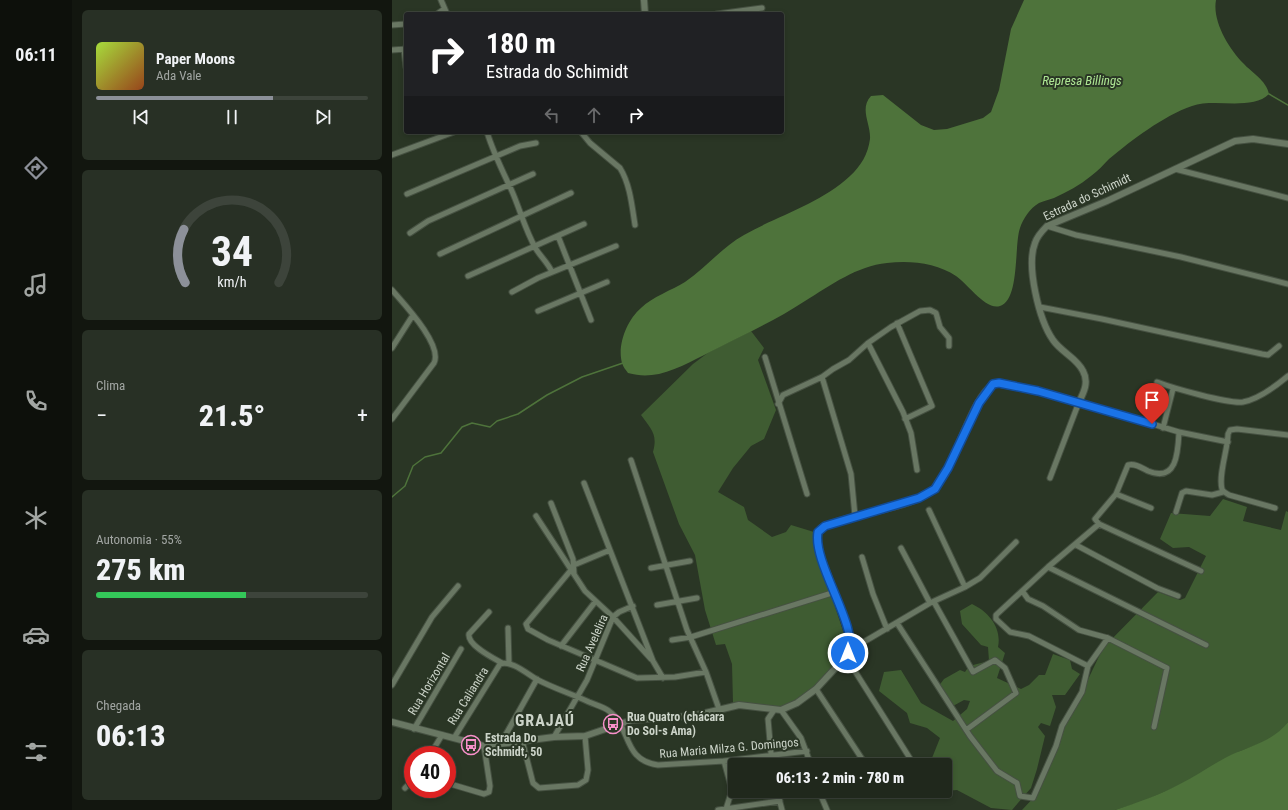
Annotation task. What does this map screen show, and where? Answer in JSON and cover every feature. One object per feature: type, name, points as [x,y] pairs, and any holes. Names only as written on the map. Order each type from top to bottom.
[{"type":"street","points":[[441,0],[446,12]]},
{"type":"street","points":[[644,0],[646,12]]},
{"type":"street","points":[[732,12],[762,8]]},
{"type":"street","points":[[392,25],[404,24]]},
{"type":"street","points":[[392,50],[404,49]]},
{"type":"street","points":[[392,155],[449,134]]},
{"type":"street","points":[[488,134],[495,156],[535,246],[547,262],[552,272]]},
{"type":"street","points":[[583,134],[590,143],[620,168],[623,173],[627,183],[635,225]]},
{"type":"street","name":"Estrada do Schimidt","points":[[1078,402],[1086,386],[1086,378],[1083,370],[1053,340],[1046,326],[1034,285],[1032,253],[1034,243],[1040,232],[1047,226],[1107,201],[1235,141],[1253,140],[1288,144]]},
{"type":"street","points":[[407,194],[520,146],[536,143]]},
{"type":"street","points":[[1174,169],[1288,198]]},
{"type":"street","points":[[410,233],[428,222],[533,174]]},
{"type":"street","points":[[440,254],[570,194]]},
{"type":"street","points":[[468,276],[584,224]]},
{"type":"street","points":[[1047,226],[1076,235],[1181,257],[1288,284]]},
{"type":"street","points":[[558,236],[591,320]]},
{"type":"street","points":[[512,292],[552,272],[616,246]]},
{"type":"street","points":[[538,311],[607,282]]},
{"type":"street","points":[[392,290],[413,315],[431,341],[435,348],[436,359],[392,419]]},
{"type":"street","points":[[1040,307],[1102,318],[1268,355],[1280,346]]},
{"type":"street","points":[[778,404],[783,396],[822,377],[849,360],[868,343],[898,323],[920,311],[930,310],[936,313],[940,327],[949,338],[949,346]]},
{"type":"street","points":[[392,348],[413,315]]},
{"type":"street","points":[[898,323],[932,406],[905,419]]},
{"type":"street","points":[[868,343],[911,433],[917,470]]},
{"type":"street","points":[[765,358],[807,494]]},
{"type":"street","points":[[822,377],[851,474],[855,516]]},
{"type":"street","points":[[1157,382],[1173,389],[1227,401],[1243,402],[1272,389],[1288,377]]},
{"type":"street","points":[[392,722],[484,746],[522,740],[585,736],[632,720],[693,716],[719,709],[739,706],[781,710],[797,703],[816,688],[846,658],[851,643],[835,592],[819,552],[818,532],[825,526],[919,498],[935,489],[948,468],[979,403],[993,384],[999,383],[1038,391],[1163,428],[1228,442]]},
{"type":"street","points":[[1163,428],[1173,389]]},
{"type":"street","points":[[1050,478],[1078,402]]},
{"type":"street","points":[[1223,492],[1221,488],[1222,473],[1228,442],[1228,432],[1237,429],[1288,435]]},
{"type":"street","points":[[1179,432],[1178,453],[1172,468],[1165,473],[1160,474],[1136,465],[1128,465],[1116,494],[1095,519],[1100,524],[1201,571]]},
{"type":"street","points":[[631,460],[691,638],[706,672],[719,709]]},
{"type":"street","points":[[584,483],[633,606],[653,661],[663,678]]},
{"type":"street","points":[[1176,512],[1182,493],[1186,491],[1212,495],[1223,492],[1275,508]]},
{"type":"street","points":[[1116,494],[1151,508]]},
{"type":"street","points":[[551,503],[573,569]]},
{"type":"street","points":[[929,510],[965,587]]},
{"type":"street","points":[[536,516],[573,569],[585,591],[595,602],[613,617],[653,661]]},
{"type":"street","points":[[1088,666],[1029,636],[1010,632],[996,619],[996,615],[1023,592],[1048,567],[1100,524]]},
{"type":"street","points":[[854,669],[854,653],[856,648],[887,628],[980,578],[1016,542]]},
{"type":"street","points":[[1076,545],[1157,588],[1178,596]]},
{"type":"street","points":[[901,548],[974,672],[995,660],[1005,668],[1016,693],[966,730]]},
{"type":"street","points":[[610,550],[573,569],[525,625],[538,635],[561,646],[637,678],[663,678],[706,672]]},
{"type":"street","points":[[862,557],[873,594],[887,628]]},
{"type":"street","points":[[651,568],[690,561]]},
{"type":"street","points":[[1048,567],[1206,645]]},
{"type":"street","points":[[392,685],[432,617],[458,586]]},
{"type":"street","points":[[672,640],[691,638],[835,592]]},
{"type":"street","points":[[1023,592],[1028,599],[1043,606],[1079,630],[1108,638],[1167,668],[1154,727]]},
{"type":"street","points":[[658,605],[697,598]]},
{"type":"street","points":[[561,646],[595,602]]},
{"type":"street","name":"Rua Avelelira","points":[[554,737],[578,697],[596,661],[613,617],[619,612],[633,606]]},
{"type":"street","points":[[489,612],[468,634],[468,638],[483,652],[501,664]]},
{"type":"street","points":[[897,623],[966,730],[996,771],[1017,783],[1020,796],[1033,798],[1056,746],[1062,726],[1082,692],[1088,666],[1108,638]]},
{"type":"street","points":[[508,628],[509,664]]},
{"type":"street","name":"Rua Horizontal","points":[[414,728],[461,649]]},
{"type":"street","points":[[846,658],[911,758]]},
{"type":"street","name":"Rua Maria Milza G. Domingos","points":[[501,664],[509,664],[537,679],[610,711],[620,724],[634,753],[639,759],[648,763],[658,765],[724,761],[807,751]]},
{"type":"street","name":"Rua Caliandra","points":[[454,738],[501,664]]},
{"type":"street","points":[[501,743],[537,679]]},
{"type":"street","points":[[816,688],[861,758]]},
{"type":"street","points":[[770,756],[768,719],[774,710]]},
{"type":"street","points":[[781,710],[794,726],[809,758]]},
{"type":"street","points":[[435,746],[442,735]]},
{"type":"street","points":[[522,740],[534,785],[539,788],[578,785],[586,780],[588,770],[585,736]]},
{"type":"street","points":[[456,786],[484,794],[489,792],[490,786],[484,746]]},
{"type":"street","points":[[724,761],[732,790],[726,809]]},
{"type":"street","points":[[779,798],[782,810]]},
{"type":"street","points":[[822,798],[827,810]]},
{"type":"street","points":[[718,810],[780,801]]},
{"type":"shaded area","points":[[751,331],[764,348],[758,360],[776,410],[764,439],[751,446],[733,468],[718,492],[744,507],[748,520],[772,537],[786,532],[791,525],[814,532],[816,549],[847,643],[846,653],[823,678],[795,701],[785,706],[775,708],[759,708],[733,703],[732,664],[725,644],[716,645],[705,610],[695,555],[679,524],[653,452],[655,441],[653,432],[641,415],[693,364],[709,352]]},
{"type":"shaded area","points":[[1223,499],[1247,507],[1243,521],[1281,530],[1286,511],[1288,512],[1288,722],[1282,730],[1269,740],[1238,752],[1180,785],[1141,802],[1115,810],[1022,810],[1036,795],[1062,726],[1082,692],[1103,648],[1158,592],[1180,600],[1185,598],[1206,556],[1189,547],[1173,548],[1160,539],[1171,513],[1210,516]]},
{"type":"shaded area","points":[[972,604],[984,611],[993,621],[998,633],[998,647],[1005,653],[997,678],[1021,689],[1029,685],[1039,675],[1045,675],[1053,654],[1070,660],[1072,669],[1080,674],[1065,695],[1052,695],[1056,707],[1050,726],[1041,723],[1038,727],[1045,736],[1031,788],[1012,810],[991,808],[957,790],[952,790],[952,758],[932,758],[940,738],[927,728],[910,723],[907,713],[879,691],[884,672],[901,670],[921,703],[953,721],[967,709],[970,701],[964,700],[953,706],[938,687],[944,679],[960,670],[965,672],[969,666],[989,661],[988,647],[981,645],[962,624],[960,611]]},
{"type":"water","name":"Represa Billings","points":[[1024,0],[1216,0],[1215,8],[1219,25],[1227,42],[1238,57],[1262,81],[1269,94],[1262,99],[1253,102],[1201,104],[1181,110],[1159,122],[1138,137],[1109,159],[1096,172],[1073,188],[1059,196],[1036,205],[1027,214],[1020,228],[1014,283],[1011,294],[1006,302],[1000,306],[995,306],[983,301],[956,276],[940,268],[914,262],[887,263],[865,268],[844,277],[795,308],[682,366],[655,375],[628,373],[622,363],[622,341],[631,319],[641,308],[656,297],[685,282],[736,240],[757,228],[813,202],[838,186],[850,176],[866,155],[869,144],[870,133],[866,117],[866,106],[871,96],[883,95],[921,125],[934,130],[947,129],[983,118],[991,112],[999,90],[1011,29]]},
{"type":"water","points":[[1288,722],[1288,810],[1115,810],[1164,792],[1192,778],[1225,758],[1274,735]]},
{"type":"waterway","points":[[1269,94],[1288,105]]},
{"type":"waterway","points":[[392,497],[405,486],[413,466],[425,457],[441,453],[462,427],[472,423],[490,427],[497,421],[518,414],[547,395],[582,377],[623,363]]},
{"type":"place","name":"Rua Quatro (chácara Do Sol-s Ama)","points":[[613,724]]},
{"type":"place","name":"Estrada Do Schmidt, 50","points":[[471,745]]},
{"type":"district","name":"GRAJAÚ","points":[[545,720]]},
{"type":"route","points":[[848,653],[851,643],[843,615],[819,552],[818,532],[825,526],[912,501],[935,489],[948,468],[979,403],[993,384],[999,383],[1038,391],[1152,424]]}]
